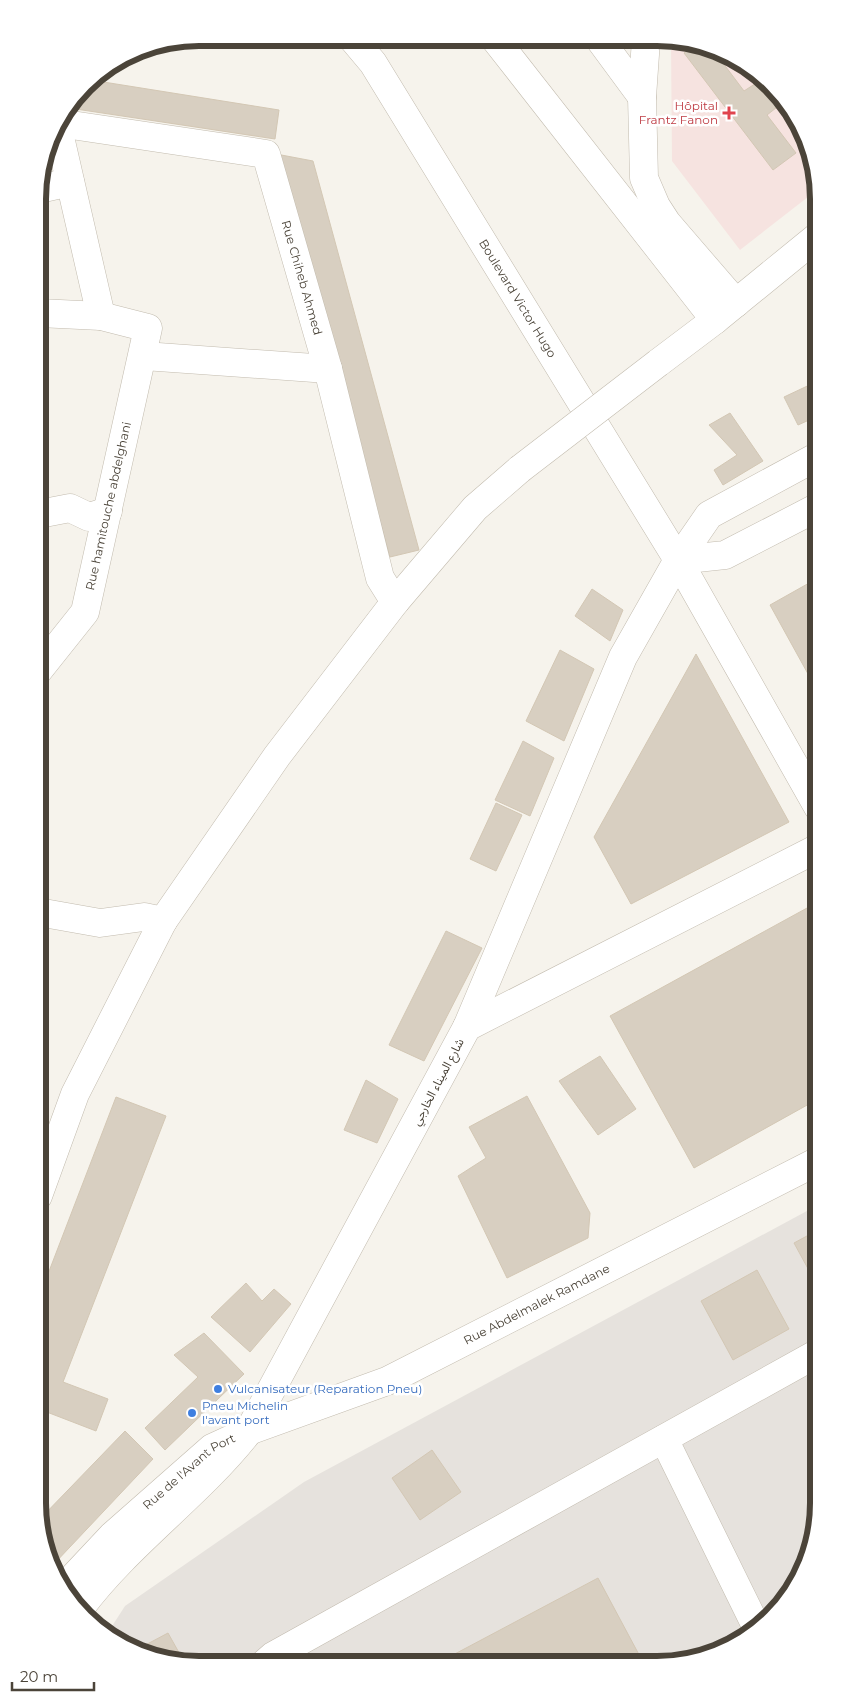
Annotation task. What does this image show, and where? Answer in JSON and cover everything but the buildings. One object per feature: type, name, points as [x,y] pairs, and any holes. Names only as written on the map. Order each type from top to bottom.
[{"type":"street","points":[[501,46],[726,312]]},
{"type":"street","points":[[605,46],[642,97]]},
{"type":"street","points":[[646,46],[642,97],[644,178],[656,206],[726,312]]},
{"type":"street","name":"Boulevard Victor Hugo","points":[[360,47],[373,62],[678,560],[810,792]]},
{"type":"street","name":"Rue Chiheb Ahmed","points":[[66,125],[266,154],[328,369],[380,578],[395,602]]},
{"type":"street","points":[[47,313],[101,316],[60,136]]},
{"type":"street","points":[[47,187],[70,182]]},
{"type":"street","points":[[46,1173],[75,1094],[163,921],[277,756],[395,602],[475,508],[520,469],[726,312],[810,243]]},
{"type":"street","name":"Rue hamitouche abdelghani","points":[[47,660],[85,612],[144,356],[148,328],[101,316]]},
{"type":"street","points":[[144,356],[328,369]]},
{"type":"street","points":[[467,1027],[623,657],[678,560],[709,515],[810,460]]},
{"type":"street","points":[[47,512],[70,508],[89,516],[108,511]]},
{"type":"street","points":[[678,560],[724,555],[810,511]]},
{"type":"street","name":"شارع الميناء الخارجي","points":[[249,1431],[467,1027],[810,852]]},
{"type":"street","points":[[46,913],[100,923],[144,917],[163,921]]},
{"type":"street","name":"Rue Abdelmalek Ramdane","points":[[249,1431],[387,1381],[809,1165]]},
{"type":"street","points":[[272,1656],[809,1358]]},
{"type":"street","name":"Rue de l'Avant Port","points":[[69,1582],[112,1536],[202,1455],[212,1448],[249,1431]]},
{"type":"street","name":"Rue de l'Avant Port","points":[[83,1603],[120,1564],[222,1464],[249,1431]]},
{"type":"street","points":[[664,1439],[753,1622]]},
{"type":"shaded area","name":"Hôpital Frantz Fanon","points":[[671,47],[706,54],[725,62],[758,84],[772,98],[794,131],[802,150],[810,196],[740,250],[672,161]]},
{"type":"shaded area","points":[[809,1210],[809,1513],[805,1543],[789,1579],[778,1596],[750,1624],[733,1635],[706,1648],[687,1653],[657,1656],[199,1656],[169,1653],[150,1648],[131,1640],[111,1628],[125,1606],[304,1482]]},
{"type":"place","name":"Hôpital Frantz Fanon","points":[[729,113]]},
{"type":"place","name":"Vulcanisateur (Reparation Pneu)","points":[[218,1389]]},
{"type":"place","name":"Pneu Michelin l'avant port","points":[[192,1413]]}]
